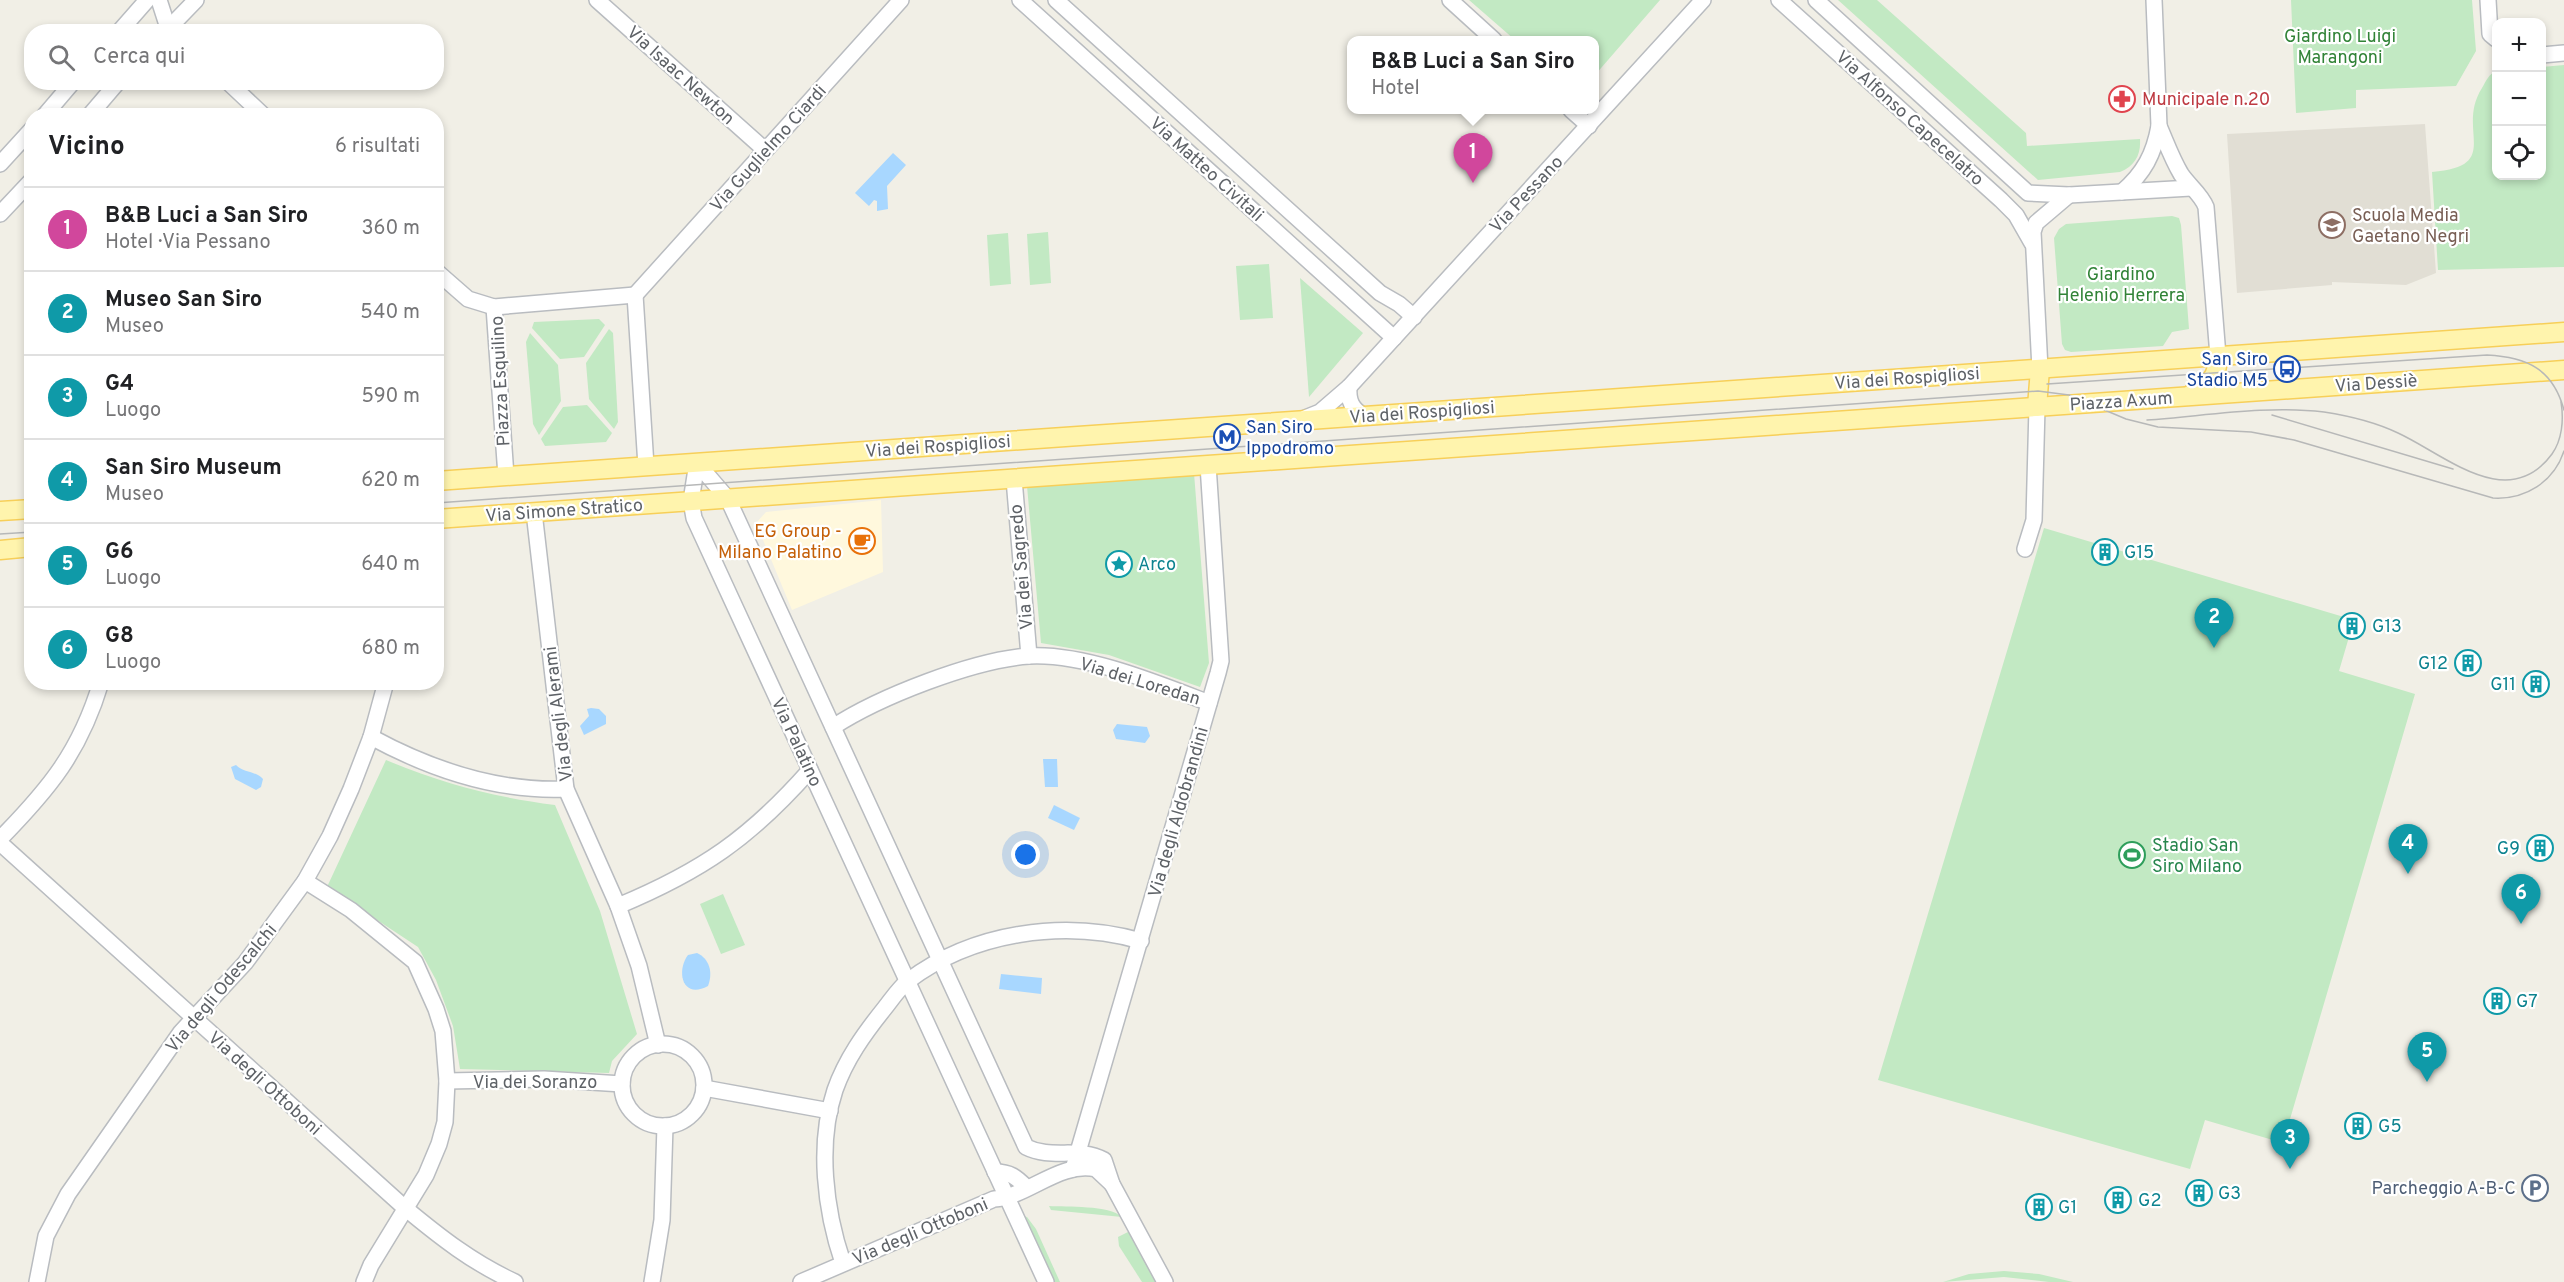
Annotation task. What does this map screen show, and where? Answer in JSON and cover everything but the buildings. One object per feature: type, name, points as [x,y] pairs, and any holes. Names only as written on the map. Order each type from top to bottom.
[{"type":"main road","name":"Via Dessiè","points":[[2217,356],[2564,332]]},
{"type":"main road","points":[[2037,407],[2040,369],[2217,356]]},
{"type":"main road","name":"Piazza Axum","points":[[2037,407],[2189,396],[2209,385],[2218,369],[2217,356]]},
{"type":"main road","name":"Via dei Rospigliosi","points":[[646,466],[2040,369]]},
{"type":"main road","name":"Via Dessiè","points":[[2189,396],[2564,370]]},
{"type":"main road","name":"Via dei Rospigliosi","points":[[691,501],[2037,407]]},
{"type":"main road","points":[[444,480],[646,466]]},
{"type":"main road","name":"Via Simone Stratico","points":[[444,518],[691,501]]},
{"type":"main road","points":[[0,512],[24,510]]},
{"type":"main road","points":[[0,550],[24,548]]},
{"type":"street","points":[[126,24],[147,0]]},
{"type":"street","points":[[159,0],[166,24]]},
{"type":"street","points":[[174,24],[196,0]]},
{"type":"street","name":"Via Isaac Newton","points":[[597,0],[765,150]]},
{"type":"street","name":"Via Guglielmo Ciardi","points":[[635,295],[901,0]]},
{"type":"street","name":"Via Matteo Civitali","points":[[1020,0],[1394,338]]},
{"type":"street","name":"Via Matteo Civitali","points":[[1056,0],[1380,293],[1399,304],[1414,317]]},
{"type":"street","points":[[1450,0],[1490,36]]},
{"type":"street","name":"Via Pessano","points":[[1299,421],[1320,412],[1349,387],[1702,0]]},
{"type":"street","name":"Via Alfonso Capecelatro","points":[[1779,0],[2001,200],[2020,220],[2032,243]]},
{"type":"street","name":"Via Alfonso Capecelatro","points":[[1816,0],[2028,193],[2069,195]]},
{"type":"street","points":[[2122,192],[2145,169],[2155,146],[2160,126],[2154,0]]},
{"type":"street","points":[[2488,0],[2490,34],[2492,36]]},
{"type":"street","points":[[1838,54],[1856,34]]},
{"type":"street","points":[[2546,55],[2564,53]]},
{"type":"street","points":[[51,108],[66,90]]},
{"type":"street","points":[[96,108],[111,90]]},
{"type":"street","points":[[236,90],[256,108]]},
{"type":"street","points":[[1576,114],[1589,126]]},
{"type":"street","name":"Piazza Axum","points":[[2160,126],[2172,156],[2191,188],[2203,198],[2206,207],[2217,356]]},
{"type":"street","points":[[0,164],[24,138]]},
{"type":"street","points":[[0,214],[24,188]]},
{"type":"street","points":[[2040,369],[2032,243],[2036,223],[2069,195],[2191,188]]},
{"type":"street","points":[[444,278],[468,299],[494,308]]},
{"type":"street","points":[[635,295],[646,466]]},
{"type":"street","name":"Piazza Esquilino","points":[[506,476],[494,308],[635,295]]},
{"type":"street","points":[[1349,387],[1348,396],[1354,410],[1364,416]]},
{"type":"street","points":[[2025,549],[2034,520],[2037,407]]},
{"type":"street","points":[[697,463],[728,499],[1026,1147],[1045,1154],[1080,1151],[1104,1160],[1112,1184],[1165,1282]]},
{"type":"street","points":[[691,501],[697,463]]},
{"type":"street","name":"Via degli Aldobrandini","points":[[1073,1169],[1221,661],[1208,465]]},
{"type":"street","name":"Via dei Sagredo","points":[[1014,478],[1029,656]]},
{"type":"street","name":"Via Palatino","points":[[691,501],[694,518],[1046,1282]]},
{"type":"street","name":"Via degli Alerami","points":[[534,512],[566,789],[618,906],[639,966],[658,1045]]},
{"type":"street","name":"Via dei Loredan","points":[[832,727],[883,700],[923,684],[985,665],[1029,656],[1064,659],[1114,670],[1209,703]]},
{"type":"street","points":[[0,841],[58,776],[75,748],[99,690]]},
{"type":"street","name":"Via degli Odescalchi","points":[[37,1282],[46,1236],[62,1204],[181,1032],[245,963],[305,881],[343,808],[371,737],[384,690]]},
{"type":"street","points":[[371,737],[414,757],[477,780],[521,788],[566,789]]},
{"type":"street","points":[[618,906],[671,883],[720,854],[763,819],[810,770]]},
{"type":"street","name":"Via degli Ottoboni","points":[[0,841],[193,1019],[405,1208],[476,1263],[515,1282]]},
{"type":"street","points":[[305,881],[351,910],[415,963],[436,1009],[443,1031],[447,1081],[445,1122],[439,1144],[426,1175],[371,1265],[364,1282]]},
{"type":"street","points":[[843,1263],[827,1192],[825,1154],[830,1111],[845,1064],[856,1046],[908,982],[956,953],[1002,938],[1035,931],[1081,931],[1124,936],[1141,941]]},
{"type":"street","points":[[658,1045],[672,1046],[689,1054],[700,1070],[704,1088],[698,1107],[692,1114],[680,1123],[665,1126],[648,1123],[633,1113],[624,1097],[622,1084],[625,1070],[633,1058],[644,1049],[658,1045]]},
{"type":"street","name":"Via dei Soranzo","points":[[447,1081],[544,1079],[622,1084]]},
{"type":"street","points":[[704,1088],[830,1111]]},
{"type":"street","points":[[652,1282],[662,1220],[665,1126]]},
{"type":"street","points":[[1073,1169],[1096,1169],[1112,1184]]},
{"type":"street","name":"Via degli Ottoboni","points":[[801,1282],[994,1199],[1007,1198],[1026,1187],[1073,1169]]},
{"type":"street","points":[[995,1172],[1014,1175],[1026,1187]]},
{"type":"shaded area","name":"Scuola Media Gaetano Negri","points":[[2425,124],[2436,273],[2406,285],[2332,282],[2332,285],[2237,293],[2227,134]]},
{"type":"shaded area","points":[[881,500],[883,572],[792,610],[756,523],[766,512]]},
{"type":"green space","points":[[1469,0],[1660,0],[1599,70],[1599,36],[1510,36]]},
{"type":"green space","points":[[1838,0],[1877,0],[2026,133],[2027,146],[2140,139],[2136,159],[2130,167],[2120,172],[2038,180]]},
{"type":"green space","name":"Giardino Luigi Marangoni","points":[[2291,0],[2472,0],[2476,51],[2456,86],[2356,90],[2356,108],[2296,113]]},
{"type":"green space","points":[[2564,65],[2564,267],[2438,270],[2432,172],[2454,168],[2466,162],[2472,154],[2475,103],[2486,80],[2492,73],[2492,180],[2546,180],[2546,67]]},
{"type":"green space","name":"Giardino Helenio Herrera","points":[[2172,216],[2179,218],[2181,225],[2189,329],[2172,332],[2163,346],[2071,352],[2065,350],[2062,344],[2054,238],[2059,229],[2066,224]]},
{"type":"green space","points":[[1048,232],[1051,283],[1030,285],[1027,234]]},
{"type":"green space","points":[[1008,233],[1011,284],[990,286],[987,235]]},
{"type":"green space","points":[[1269,264],[1273,318],[1240,320],[1236,266]]},
{"type":"green space","points":[[1300,278],[1363,333],[1309,397]]},
{"type":"green space","points":[[599,319],[605,325],[584,357],[560,359],[532,328],[534,322]]},
{"type":"green space","points":[[609,329],[613,333],[618,422],[614,429],[589,399],[586,363]]},
{"type":"green space","points":[[530,333],[558,365],[561,401],[539,435],[533,424],[526,342]]},
{"type":"green space","points":[[587,405],[612,433],[606,442],[545,446],[541,439],[563,407]]},
{"type":"green space","points":[[1194,473],[1209,663],[1200,687],[1109,655],[1041,643],[1027,486]]},
{"type":"green space","points":[[2044,528],[2354,620],[2339,671],[2415,694],[2283,1143],[2205,1120],[2190,1169],[1878,1080]]},
{"type":"green space","points":[[386,760],[469,788],[555,805],[600,911],[637,1034],[612,1061],[609,1073],[460,1069],[453,1026],[436,980],[418,947],[327,887]]},
{"type":"green space","points":[[723,894],[745,945],[721,954],[700,904]]},
{"type":"green space","points":[[1049,1206],[1108,1210],[1122,1217],[1051,1210]]},
{"type":"green space","points":[[1023,1216],[1027,1217],[1036,1229],[1060,1282],[1054,1282]]},
{"type":"green space","points":[[1130,1231],[1157,1282],[1142,1282],[1119,1246],[1118,1237]]},
{"type":"green space","points":[[2004,1271],[2039,1274],[2073,1282],[2004,1277],[1943,1282],[1969,1274]]},
{"type":"water","points":[[893,153],[906,165],[887,186],[888,209],[877,211],[877,201],[874,200],[869,206],[855,193]]},
{"type":"water","points":[[587,709],[599,709],[606,716],[606,724],[584,735],[580,726],[589,716]]},
{"type":"water","points":[[1117,724],[1147,727],[1150,736],[1145,743],[1116,739],[1113,730]]},
{"type":"water","points":[[1043,759],[1057,759],[1058,787],[1045,787]]},
{"type":"water","points":[[236,765],[260,776],[263,779],[261,787],[256,790],[235,779],[231,767]]},
{"type":"water","points":[[1054,805],[1080,818],[1074,830],[1048,818]]},
{"type":"water","points":[[697,953],[708,963],[710,976],[708,986],[692,989],[684,982],[682,969],[688,955]]},
{"type":"water","points":[[1001,974],[1042,978],[1041,994],[999,989]]},
{"type":"tram line","points":[[2047,384],[2487,355],[2526,362],[2536,368],[2553,384],[2564,410]]},
{"type":"tram line","points":[[444,502],[2038,391],[2069,395],[2126,419],[2158,427],[2251,432],[2294,440],[2493,498],[2516,496],[2537,487],[2553,472],[2564,451]]},
{"type":"tram line","points":[[2147,420],[2258,410],[2302,410],[2343,415],[2389,429],[2476,474],[2496,479],[2516,479],[2535,471],[2552,454],[2561,430],[2561,402]]},
{"type":"tram line","points":[[2272,415],[2453,469]]},
{"type":"tram line","points":[[0,534],[24,532]]},
{"type":"place","name":"Municipale n.20","points":[[2122,99]]},
{"type":"place","name":"B&B Luci a San Siro","points":[[1473,183]]},
{"type":"place","name":"Scuola Media Gaetano Negri","points":[[2332,225]]},
{"type":"place","name":"San Siro Stadio M5","points":[[2287,369]]},
{"type":"place","name":"San Siro Ippodromo","points":[[1227,437]]},
{"type":"place","name":"EG Group - Milano Palatino","points":[[862,541]]},
{"type":"place","name":"G15","points":[[2105,552]]},
{"type":"place","name":"Arco","points":[[1119,564]]},
{"type":"place","name":"G13","points":[[2352,626]]},
{"type":"place","name":"Museo San Siro","points":[[2214,648]]},
{"type":"place","name":"G12","points":[[2468,663]]},
{"type":"place","name":"G11","points":[[2536,684]]},
{"type":"place","name":"G9","points":[[2540,848]]},
{"type":"place","name":"Stadio San Siro Milano","points":[[2132,855]]},
{"type":"place","name":"San Siro Museum","points":[[2408,874]]},
{"type":"place","name":"G8","points":[[2521,924]]},
{"type":"place","name":"G7","points":[[2497,1001]]},
{"type":"place","name":"G6","points":[[2427,1082]]},
{"type":"place","name":"G5","points":[[2358,1126]]},
{"type":"place","name":"G4","points":[[2290,1169]]},
{"type":"place","name":"Parcheggio A-B-C","points":[[2535,1188]]},
{"type":"place","name":"G3","points":[[2199,1193]]},
{"type":"place","name":"G2","points":[[2118,1200]]},
{"type":"place","name":"G1","points":[[2039,1207]]}]
